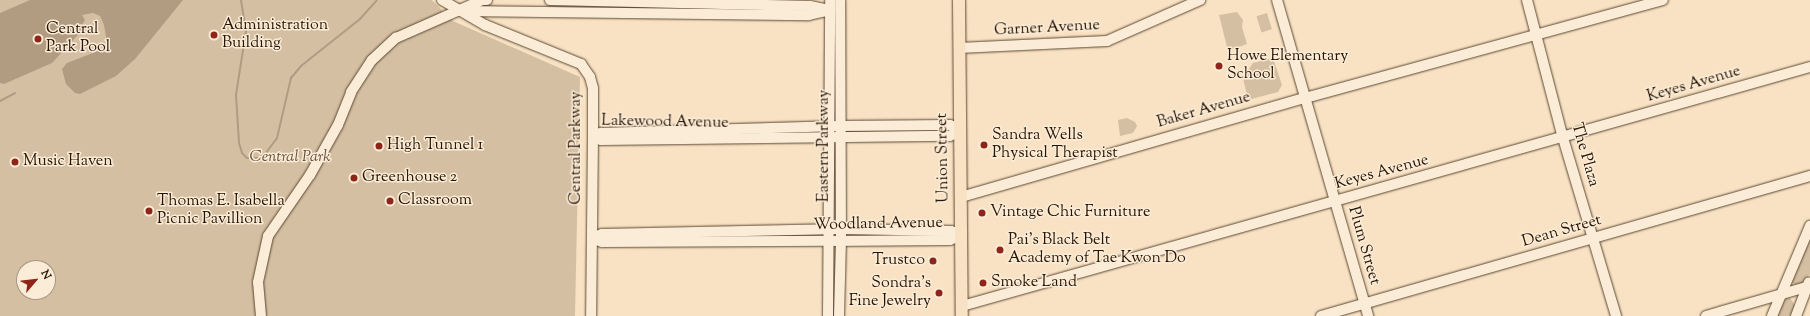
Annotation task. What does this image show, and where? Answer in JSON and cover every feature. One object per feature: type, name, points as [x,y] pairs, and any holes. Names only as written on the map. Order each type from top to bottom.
[{"type":"main road","name":"Union Street","points":[[959,0],[962,311]]},
{"type":"street","name":"Central Parkway","points":[[442,0],[458,11],[485,25],[581,64],[590,77],[593,88],[591,316]]},
{"type":"street","points":[[261,316],[258,282],[268,236],[310,175],[338,125],[351,92],[372,60],[396,38],[487,0]]},
{"type":"street","points":[[550,0],[810,6],[835,5]]},
{"type":"street","name":"Garner Avenue","points":[[959,48],[1107,41],[1200,0]]},
{"type":"street","name":"Plum Street","points":[[1277,0],[1368,316]]},
{"type":"street","name":"The Plaza","points":[[1527,0],[1535,36],[1563,138],[1616,316]]},
{"type":"street","name":"Baker Avenue","points":[[961,197],[1306,98],[1663,0]]},
{"type":"street","points":[[458,11],[808,15],[835,5]]},
{"type":"street","name":"Eastern Parkway","points":[[828,316],[829,230],[835,138],[835,5]]},
{"type":"street","name":"Keyes Avenue","points":[[962,311],[1334,201],[1563,138],[1810,67]]},
{"type":"street","name":"Lakewood Avenue","points":[[593,136],[601,133],[835,126],[950,136],[960,130]]},
{"type":"street","name":"Lakewood Avenue","points":[[593,136],[601,140],[835,138],[900,132]]},
{"type":"street","name":"Eastern Parkway","points":[[835,138],[841,229],[839,316]]},
{"type":"street","name":"Dean Street","points":[[1321,316],[1810,176]]},
{"type":"street","points":[[1772,316],[1810,226]]},
{"type":"street","name":"Woodland Avenue","points":[[592,238],[602,234],[841,229],[951,231],[961,235]]},
{"type":"street","name":"Woodland Avenue","points":[[592,238],[602,242],[829,241],[950,240],[961,235]]},
{"type":"street","points":[[1706,316],[1809,285]]},
{"type":"street","points":[[1796,316],[1809,285]]},
{"type":"green space","name":"Central Park","points":[[0,0],[432,0],[453,21],[580,77],[575,316],[0,316]]},
{"type":"green space","points":[[1237,12],[1243,20],[1242,27],[1247,44],[1228,51],[1219,15]]},
{"type":"green space","points":[[1267,13],[1272,29],[1261,32],[1256,16]]},
{"type":"green space","points":[[1273,58],[1282,85],[1278,92],[1248,100],[1243,78],[1253,63]]},
{"type":"green space","points":[[1127,118],[1135,122],[1137,126],[1133,133],[1120,136],[1118,120]]},
{"type":"green space","points":[[1810,239],[1810,274],[1802,284],[1796,285],[1792,282]]},
{"type":"green space","points":[[1789,297],[1795,305],[1791,316],[1778,316],[1784,300]]},
{"type":"shaded area","points":[[30,0],[183,0],[135,59],[116,76],[80,94],[75,93],[66,84],[62,69],[67,63],[103,49],[107,42],[104,25],[100,16],[93,13],[82,15],[85,20],[82,25],[85,27],[52,63],[4,84],[0,83],[0,13]]},
{"type":"waterway","points":[[241,0],[246,31],[236,95],[239,143],[242,153],[247,158],[259,158],[265,154],[277,138],[291,78],[301,66],[360,19],[377,0]]},
{"type":"waterway","points":[[0,101],[15,93]]},
{"type":"place","name":"Administration Building","points":[[214,35]]},
{"type":"place","name":"Central Park Pool","points":[[38,39]]},
{"type":"place","name":"Howe Elementary School","points":[[1219,66]]},
{"type":"place","name":"Sandra Wells Physical Therapist","points":[[984,145]]},
{"type":"place","name":"High Tunnel 1","points":[[379,146]]},
{"type":"place","name":"Music Haven","points":[[15,162]]},
{"type":"place","name":"Greenhouse 2","points":[[354,178]]},
{"type":"place","name":"Classroom","points":[[390,201]]},
{"type":"place","name":"Thomas E. Isabella Picnic Pavillion","points":[[149,211]]},
{"type":"place","name":"Vintage Chic Furniture","points":[[982,213]]},
{"type":"place","name":"Pai's Black Belt Academy of Tae Kwon Do","points":[[1000,250]]},
{"type":"place","name":"Trustco","points":[[933,261]]},
{"type":"place","name":"Smoke Land","points":[[983,283]]},
{"type":"place","name":"Sondra's Fine Jewelry","points":[[939,293]]}]
